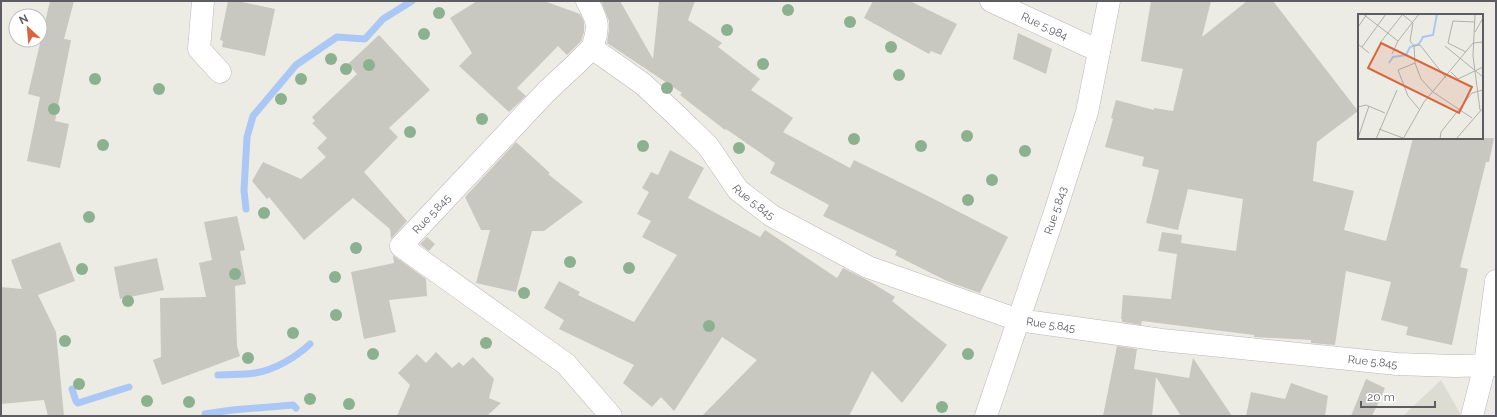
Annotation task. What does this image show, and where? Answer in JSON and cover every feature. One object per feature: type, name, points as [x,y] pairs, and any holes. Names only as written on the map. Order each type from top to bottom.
[{"type":"street","points":[[203,1],[199,49],[220,72]]},
{"type":"street","points":[[587,1],[596,18],[598,26],[592,48]]},
{"type":"street","name":"Rue 5.984","points":[[990,1],[1099,51]]},
{"type":"street","name":"Rue 5.843","points":[[986,416],[1087,112],[1109,1]]},
{"type":"street","name":"Rue 5.845","points":[[611,416],[566,364],[402,246],[547,90],[592,48],[643,84],[708,146],[738,190],[772,216],[868,267],[1018,320],[1162,340],[1397,364],[1455,366],[1491,365]]},
{"type":"street","points":[[1472,416],[1491,365],[1496,281]]},
{"type":"shaded area","points":[[1441,380],[1460,413],[1460,416],[1403,416]]},
{"type":"building","points":[[50,1],[74,1],[64,39],[71,40],[55,121],[69,124],[60,168],[27,161],[40,97],[28,94],[39,48],[48,48],[48,9]]},
{"type":"building","points":[[228,1],[237,1],[275,9],[265,56],[222,47],[223,41],[220,40]]},
{"type":"building","points":[[477,1],[544,1],[580,14],[584,22],[584,32],[581,41],[567,55],[558,46],[517,88],[526,96],[509,112],[459,66],[472,53],[450,18]]},
{"type":"building","points":[[601,1],[620,1],[653,59],[659,1],[695,1],[688,20],[722,43],[718,47],[760,79],[751,90],[793,118],[783,132],[850,168],[854,160],[1008,237],[980,293],[949,282],[895,255],[897,251],[823,216],[829,205],[770,173],[775,163],[726,129],[725,130],[680,95],[682,93],[607,43],[609,21]]},
{"type":"building","points":[[873,1],[910,1],[957,24],[941,55],[931,51],[929,54],[864,18]]},
{"type":"building","points":[[1151,1],[1211,1],[1202,37],[1247,1],[1273,1],[1358,111],[1317,142],[1313,181],[1354,191],[1344,230],[1386,241],[1413,139],[1494,138],[1489,162],[1486,162],[1460,267],[1468,269],[1452,345],[1406,335],[1408,327],[1381,320],[1391,282],[1346,271],[1335,345],[1311,343],[1311,340],[1254,337],[1254,335],[1142,321],[1141,325],[1122,322],[1123,295],[1171,299],[1177,254],[1158,251],[1162,232],[1182,235],[1181,243],[1236,251],[1243,199],[1188,189],[1178,230],[1146,223],[1159,170],[1142,166],[1144,157],[1105,147],[1113,119],[1111,118],[1116,100],[1154,110],[1154,108],[1173,111],[1183,69],[1141,61]]},
{"type":"building","points":[[1018,33],[1052,49],[1046,74],[1013,59]]},
{"type":"building","points":[[379,35],[430,90],[389,128],[398,137],[364,172],[407,221],[391,239],[390,229],[353,198],[304,240],[269,197],[267,199],[252,181],[263,162],[301,179],[326,157],[317,148],[327,138],[312,123],[315,121],[312,117],[357,74],[348,64]]},
{"type":"building","points":[[516,142],[550,173],[548,174],[583,202],[544,231],[532,231],[516,292],[476,283],[490,230],[481,230],[465,197]]},
{"type":"building","points":[[670,150],[704,168],[688,198],[760,237],[765,230],[837,278],[843,268],[869,281],[895,297],[892,301],[947,345],[902,403],[872,371],[849,416],[702,416],[757,360],[722,337],[674,411],[661,397],[652,407],[623,383],[634,365],[559,329],[564,320],[544,308],[559,281],[580,292],[578,295],[634,322],[677,255],[642,237],[651,221],[637,214],[649,192],[642,188],[651,172],[658,175]]},
{"type":"building","points":[[237,216],[245,250],[240,251],[246,284],[235,286],[237,346],[240,356],[162,385],[153,360],[161,357],[160,298],[206,297],[199,263],[212,260],[204,222]]},
{"type":"building","points":[[427,237],[435,244],[429,251],[420,244]]},
{"type":"building","points":[[60,242],[75,281],[38,295],[56,332],[64,416],[48,416],[44,400],[1,404],[1,287],[22,289],[11,260]]},
{"type":"building","points":[[393,255],[426,279],[427,296],[389,300],[396,332],[364,339],[351,272],[394,263]]},
{"type":"building","points":[[157,258],[164,290],[120,299],[114,267]]},
{"type":"building","points":[[1117,346],[1137,349],[1134,369],[1189,378],[1193,358],[1232,416],[1181,416],[1156,377],[1152,416],[1103,416]]},
{"type":"building","points":[[436,352],[452,368],[459,362],[463,366],[473,357],[494,379],[489,398],[501,403],[487,416],[397,416],[410,385],[398,373],[417,354],[426,363]]},
{"type":"building","points":[[1366,379],[1385,388],[1372,416],[1351,416]]},
{"type":"building","points":[[1291,383],[1328,396],[1325,416],[1246,416],[1251,392],[1285,399]]},
{"type":"waterway","points":[[246,209],[244,190],[247,137],[253,116],[296,65],[337,37],[365,39],[383,19],[412,1]]},
{"type":"waterway","points":[[218,375],[250,374],[270,369],[292,358],[310,344]]},
{"type":"waterway","points":[[72,389],[78,403],[129,387]]},
{"type":"waterway","points":[[205,414],[232,410],[293,405],[296,408]]}]
